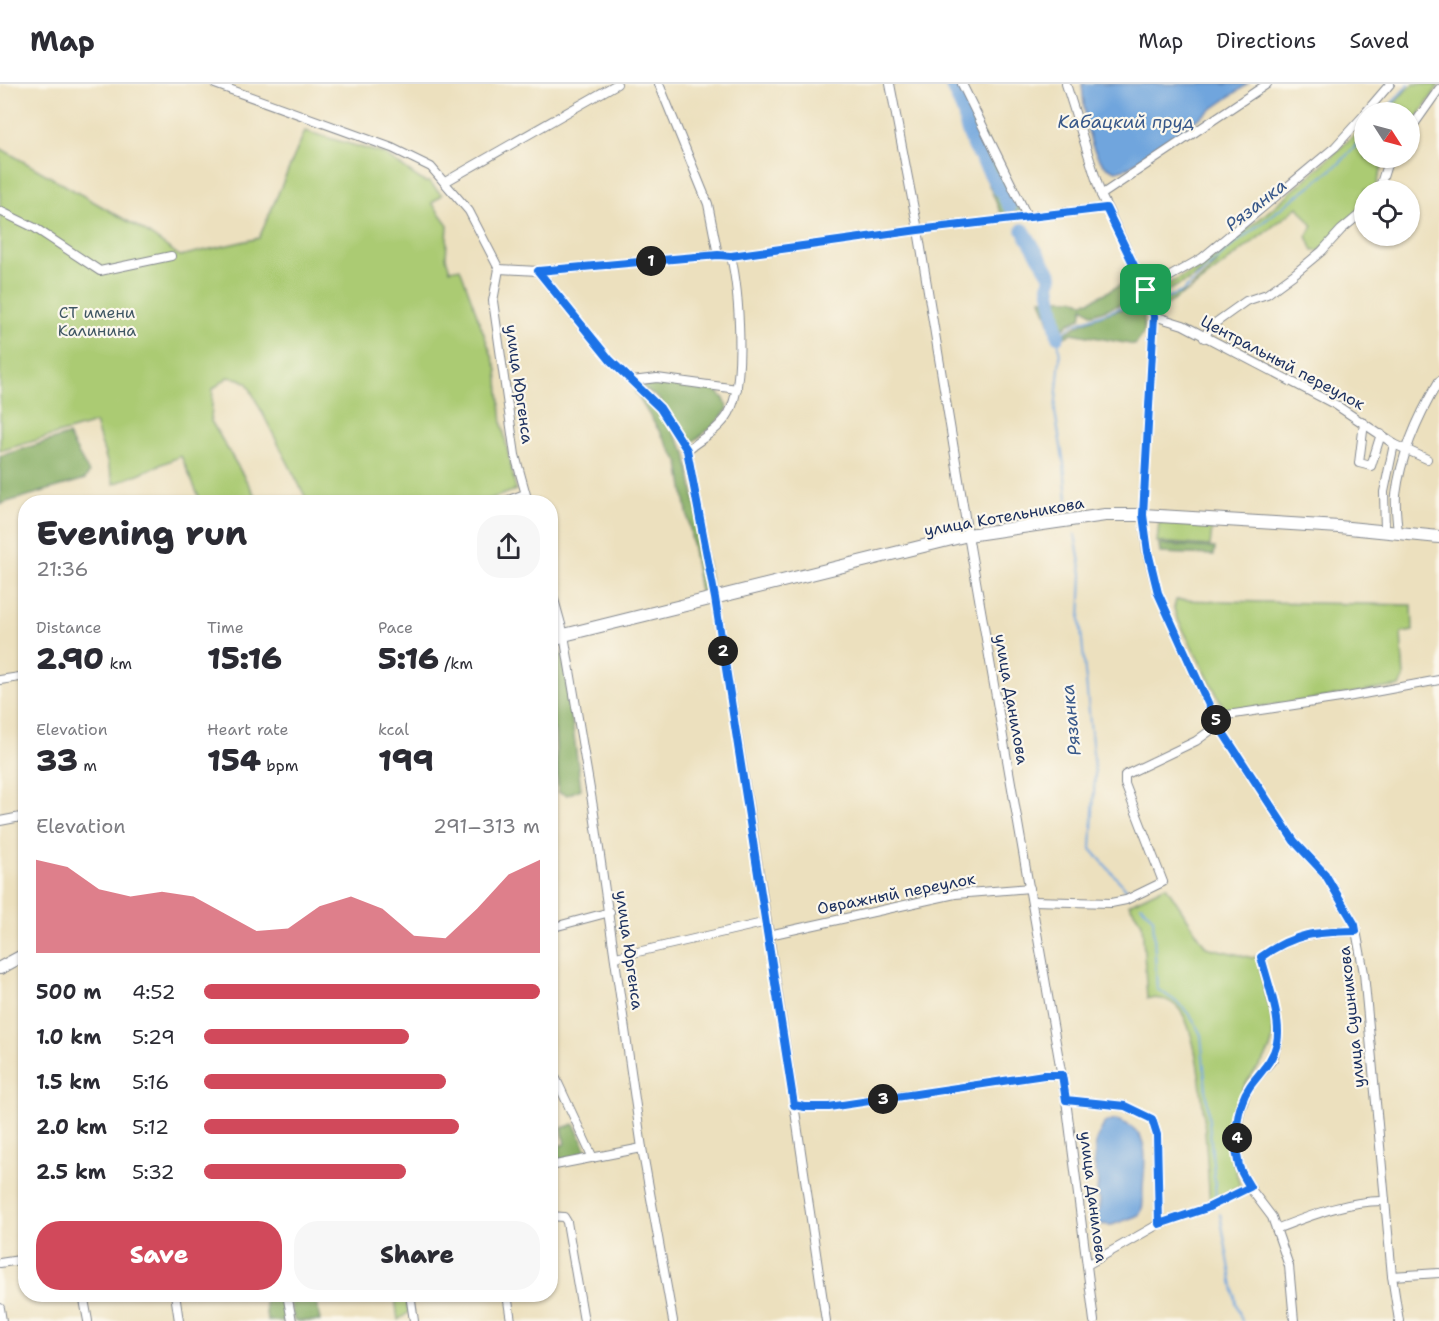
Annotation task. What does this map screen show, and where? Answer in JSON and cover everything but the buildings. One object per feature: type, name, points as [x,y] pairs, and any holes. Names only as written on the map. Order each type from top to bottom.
[{"type":"street","points":[[215,84],[392,148],[431,166],[469,211],[499,269],[538,271],[718,255],[731,256],[1027,216],[1106,208]]},
{"type":"street","points":[[445,182],[617,84]]},
{"type":"street","points":[[659,84],[708,204],[718,255]]},
{"type":"street","name":"улица Данилова","points":[[890,84],[918,230],[968,535],[1062,1075],[1094,1321]]},
{"type":"street","points":[[962,84],[1027,216]]},
{"type":"street","points":[[1066,84],[1101,195],[1146,290],[1154,316]]},
{"type":"street","points":[[1101,195],[1268,84]]},
{"type":"street","points":[[1375,102],[1389,84]]},
{"type":"street","points":[[1420,116],[1439,89]]},
{"type":"street","points":[[1146,290],[1202,258],[1335,147],[1354,126]]},
{"type":"street","points":[[0,211],[35,228],[100,271],[171,256]]},
{"type":"street","points":[[1204,338],[1211,326],[1246,301],[1267,294],[1293,275],[1322,251],[1354,219]]},
{"type":"street","points":[[687,450],[714,430],[729,413],[736,389],[740,328],[731,256]]},
{"type":"street","name":"улица Юргенса","points":[[499,269],[493,301],[515,455],[526,495]]},
{"type":"street","points":[[538,271],[610,360],[660,408],[687,450],[715,598],[769,935],[826,1321]]},
{"type":"street","name":"Центральный переулок","points":[[1154,316],[1183,325],[1336,405],[1406,451],[1427,459]]},
{"type":"street","name":"улица Сушникова","points":[[1154,316],[1143,515],[1148,552],[1158,593],[1216,721],[1294,841],[1325,874],[1355,925],[1364,973],[1392,1276],[1399,1321]]},
{"type":"street","points":[[632,381],[657,378],[736,389]]},
{"type":"street","points":[[1398,533],[1396,496],[1406,451],[1416,421],[1439,381]]},
{"type":"street","points":[[1364,423],[1359,463],[1371,466],[1381,434]]},
{"type":"street","points":[[1385,531],[1384,492],[1395,444]]},
{"type":"street","name":"улица Котельникова","points":[[558,638],[564,635],[968,535],[1105,515],[1143,515],[1385,531],[1439,537]]},
{"type":"street","name":"улица Юргенса","points":[[558,614],[564,635],[609,912],[642,1148],[673,1321]]},
{"type":"street","points":[[0,680],[18,677]]},
{"type":"street","points":[[1032,901],[1111,903],[1126,900],[1163,882],[1125,784],[1125,775],[1196,741],[1216,721],[1439,680]]},
{"type":"street","points":[[0,820],[18,817]]},
{"type":"street","name":"Овражный переулок","points":[[769,935],[956,894],[1030,888]]},
{"type":"street","points":[[558,926],[609,912]]},
{"type":"street","points":[[616,957],[766,921]]},
{"type":"street","points":[[1294,1321],[1289,1266],[1272,1217],[1239,1168],[1236,1145],[1239,1114],[1248,1088],[1273,1059],[1278,1040],[1276,1016],[1261,957],[1305,934],[1356,931]]},
{"type":"street","points":[[0,968],[18,958]]},
{"type":"street","points":[[794,1105],[829,1107],[1044,1075],[1062,1075]]},
{"type":"street","points":[[558,1084],[592,1158]]},
{"type":"street","points":[[1066,1100],[1125,1106],[1152,1119],[1157,1135],[1159,1224]]},
{"type":"street","points":[[558,1164],[642,1148]]},
{"type":"street","points":[[1087,1265],[1159,1224],[1207,1208],[1250,1187]]},
{"type":"street","points":[[1276,1229],[1320,1213],[1369,1201],[1385,1201]]},
{"type":"street","points":[[558,1217],[564,1217],[567,1221],[584,1321]]},
{"type":"street","points":[[0,1263],[18,1260]]},
{"type":"street","points":[[1392,1276],[1439,1273]]},
{"type":"street","points":[[84,1302],[88,1321]]},
{"type":"street","points":[[176,1302],[179,1321]]},
{"type":"street","points":[[288,1302],[292,1321]]},
{"type":"street","points":[[411,1302],[414,1321]]},
{"type":"street","points":[[508,1302],[511,1321]]},
{"type":"street","points":[[0,1308],[2,1321]]},
{"type":"green space","points":[[950,84],[957,84],[1021,212],[1001,214],[959,114]]},
{"type":"green space","points":[[1414,84],[1439,85],[1420,114],[1420,102],[1396,102]]},
{"type":"green space","name":"СТ имени Калинина","points":[[305,131],[384,154],[420,179],[429,182],[442,195],[432,203],[448,225],[446,258],[450,270],[460,268],[497,370],[502,424],[516,490],[502,495],[304,495],[247,383],[228,377],[213,389],[211,421],[255,495],[198,495],[181,456],[114,484],[95,423],[0,451],[0,148],[143,230],[180,256],[259,238]]},
{"type":"green space","points":[[1354,135],[1354,168],[1382,168],[1378,180],[1354,180],[1354,217],[1319,251],[1313,251],[1307,236],[1313,226],[1298,207],[1193,288],[1166,305],[1162,300],[1188,291],[1218,262],[1156,296],[1151,291],[1192,272],[1216,255]]},
{"type":"green space","points":[[1126,282],[1135,285],[1144,299],[1093,314],[1083,307],[1081,318],[1064,328],[1057,314],[1054,317],[1056,332],[1053,333],[1041,299],[1090,301]]},
{"type":"green space","points":[[1144,305],[1144,332],[1135,345],[1072,333],[1063,338],[1061,336],[1101,316]]},
{"type":"green space","points":[[658,381],[714,388],[724,399],[728,409],[712,427],[694,441],[681,438],[659,399],[641,386]]},
{"type":"green space","points":[[638,391],[659,409],[686,453],[712,590],[700,592],[679,463],[635,392]]},
{"type":"green space","points":[[68,435],[89,473],[85,479],[31,495],[18,495],[18,499],[0,504],[0,456]]},
{"type":"green space","points":[[1159,522],[1212,528],[1210,546],[1157,542]]},
{"type":"green space","points":[[1159,544],[1215,548],[1214,555],[1160,553]]},
{"type":"green space","points":[[1176,600],[1412,605],[1413,631],[1401,633],[1404,678],[1400,686],[1226,712],[1176,616],[1174,608]]},
{"type":"green space","points":[[563,653],[581,789],[567,795],[558,792],[558,656]]},
{"type":"green space","points":[[1166,886],[1206,947],[1253,958],[1257,956],[1273,1021],[1270,1049],[1245,1085],[1233,1121],[1234,1160],[1240,1185],[1210,1203],[1202,1102],[1194,1048],[1188,1026],[1177,1006],[1165,1000],[1147,998],[1142,923],[1129,904]]},
{"type":"green space","points":[[574,1124],[588,1153],[586,1156],[558,1162],[558,1146],[565,1144],[562,1128]]},
{"type":"green space","points":[[265,1302],[286,1302],[290,1321],[267,1321]]},
{"type":"green space","points":[[290,1302],[317,1302],[320,1321],[294,1321]]},
{"type":"green space","points":[[396,1302],[407,1302],[408,1313],[398,1320]]},
{"type":"water","name":"Кабацкий пруд","points":[[1082,84],[1248,84],[1127,168],[1116,171],[1102,163],[1092,145]]},
{"type":"water","points":[[1116,1120],[1136,1131],[1144,1146],[1143,1205],[1139,1215],[1112,1225],[1097,1224],[1100,1200],[1097,1193],[1098,1181],[1094,1162],[1096,1141],[1105,1122]]},
{"type":"waterway","name":"Рязанка","points":[[951,84],[964,113],[967,129],[975,148],[1010,207]]},
{"type":"waterway","name":"Рязанка","points":[[1393,102],[1409,84]]},
{"type":"waterway","name":"Рязанка","points":[[1165,298],[1182,292],[1228,249],[1340,163],[1354,147]]},
{"type":"waterway","name":"Рязанка","points":[[1023,230],[1051,276],[1049,286],[1058,336]]},
{"type":"waterway","name":"Рязанка","points":[[1068,512],[1064,464],[1055,412],[1060,358],[1058,336],[1074,324],[1128,305]]},
{"type":"waterway","name":"Рязанка","points":[[1075,534],[1082,574],[1080,620],[1095,774],[1091,849],[1128,891]]},
{"type":"waterway","name":"Рязанка","points":[[1141,905],[1153,918],[1157,989],[1183,1008],[1201,1035],[1216,1196]]},
{"type":"waterway","name":"Рязанка","points":[[1220,1214],[1236,1303],[1242,1321]]},
{"type":"route","points":[[1106,208],[1146,290],[1154,316],[1143,515],[1148,552],[1158,593],[1218,725],[1294,841],[1325,874],[1355,925],[1356,931],[1305,934],[1261,957],[1276,1016],[1278,1040],[1273,1059],[1248,1088],[1239,1114],[1236,1145],[1239,1168],[1250,1187],[1207,1208],[1159,1224],[1157,1135],[1152,1119],[1125,1106],[1066,1100],[1062,1075],[1044,1075],[829,1107],[794,1105],[715,598],[687,450],[660,408],[610,360],[538,271],[718,255],[731,256],[1027,216],[1106,208]]}]
